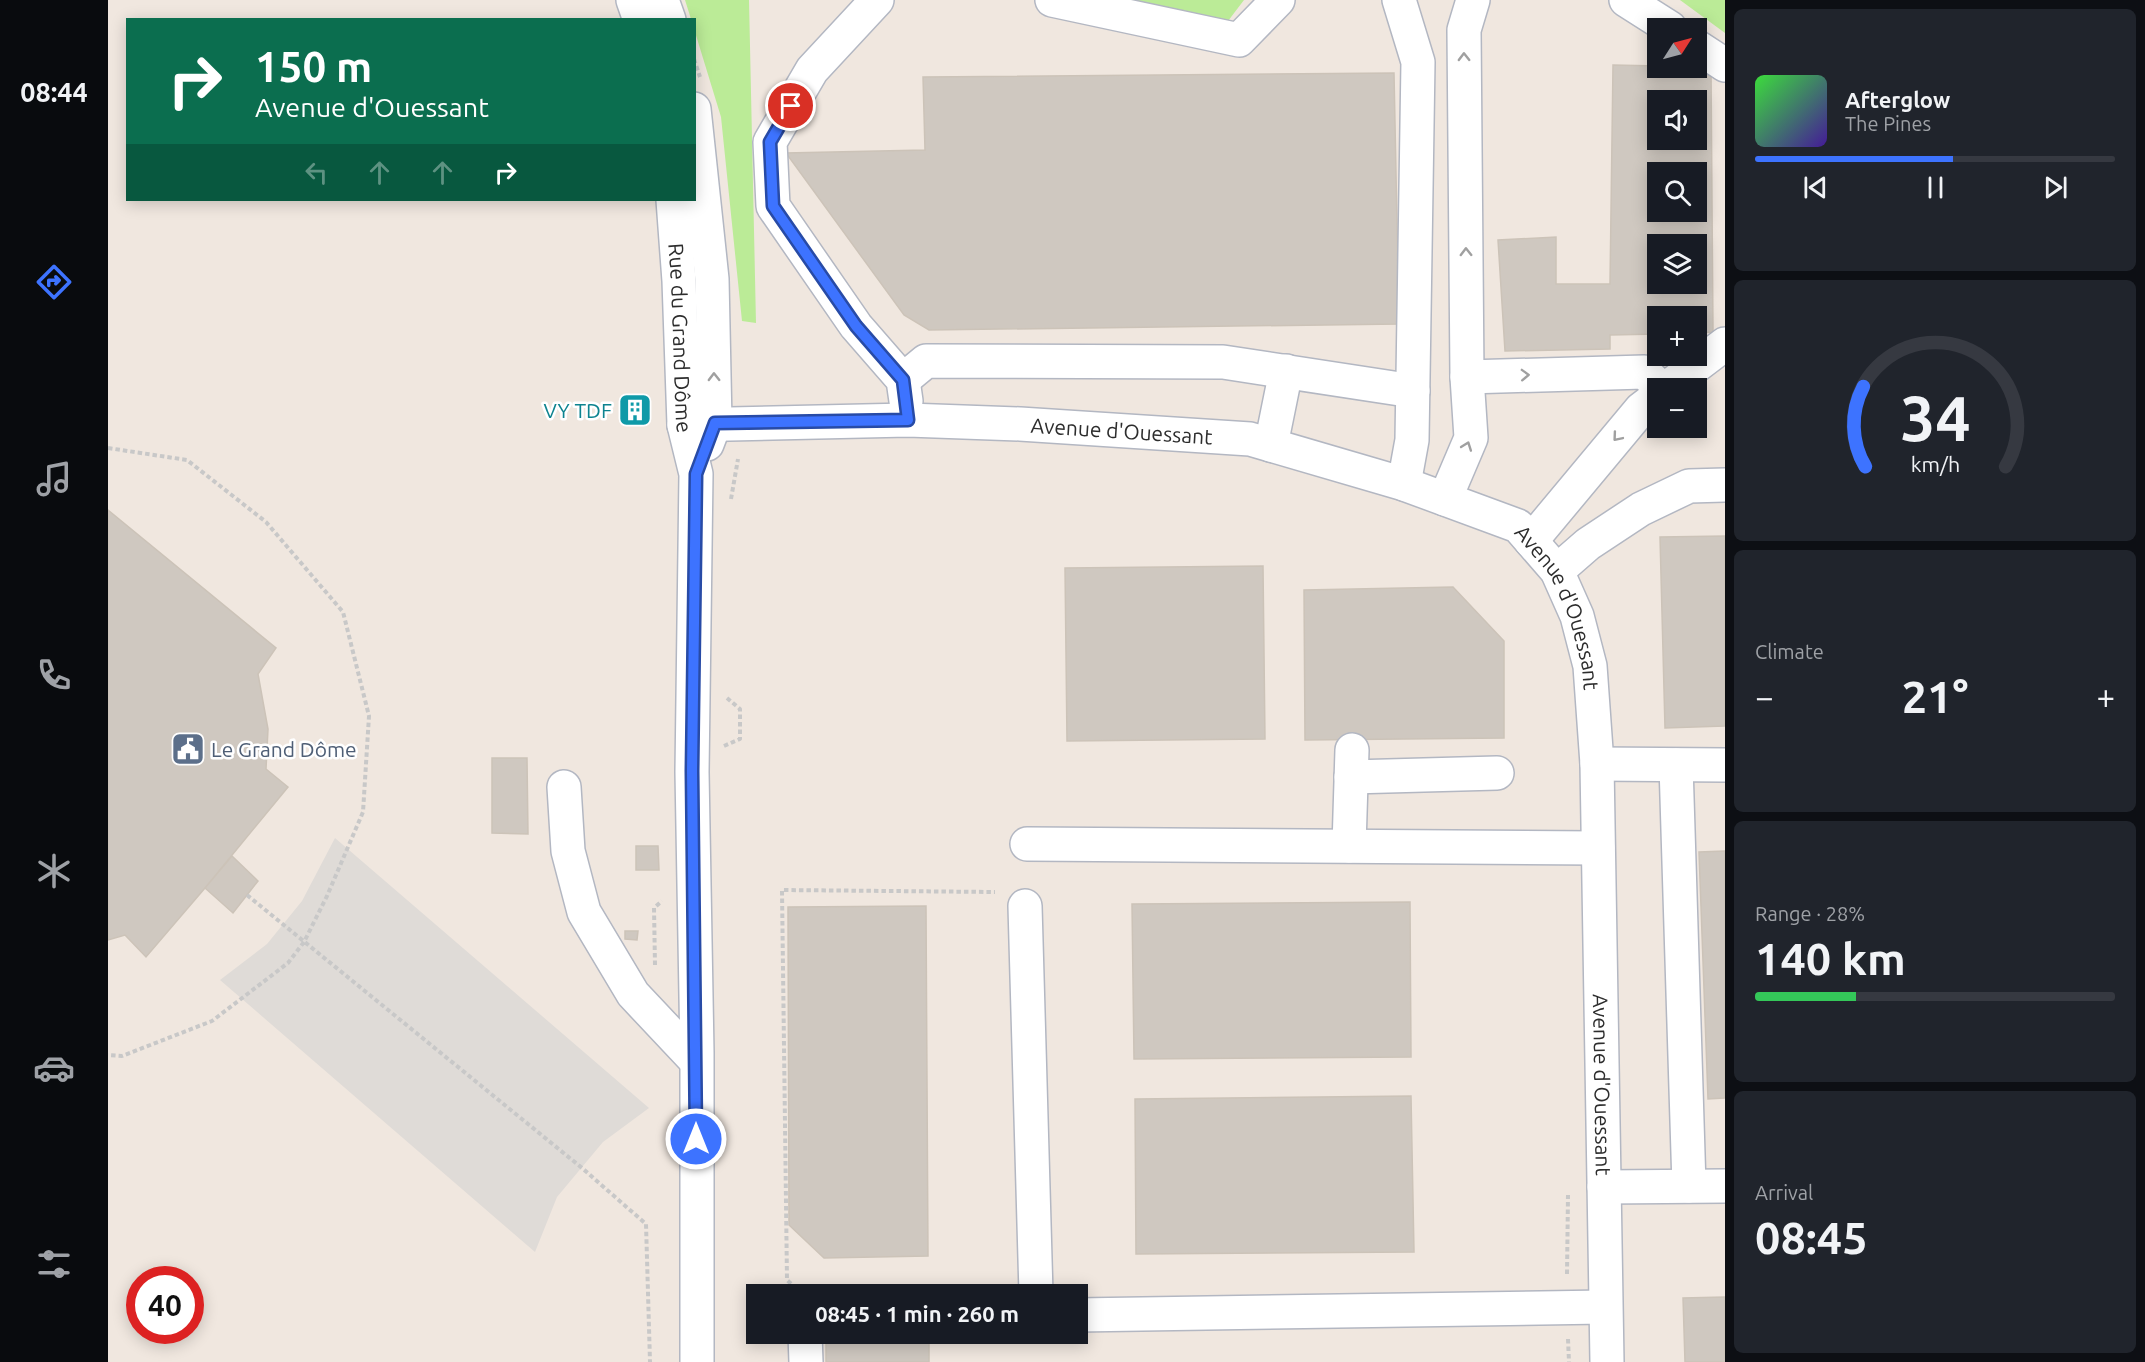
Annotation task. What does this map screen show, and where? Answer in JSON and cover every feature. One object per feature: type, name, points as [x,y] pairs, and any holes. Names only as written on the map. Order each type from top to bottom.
[{"type":"street","points":[[633,0],[639,18]]},
{"type":"street","points":[[662,0],[668,18]]},
{"type":"street","points":[[877,0],[812,70],[770,142],[773,206],[856,326],[903,380],[908,420]]},
{"type":"street","points":[[1052,0],[1239,40],[1278,0]]},
{"type":"street","points":[[1400,0],[1418,62],[1412,440],[1404,484]]},
{"type":"street","points":[[1444,499],[1471,438],[1467,377],[1464,30],[1473,0]]},
{"type":"street","points":[[1626,0],[1654,18]]},
{"type":"street","points":[[1707,53],[1725,65]]},
{"type":"street","name":"Rue du Grand Dôme","points":[[696,128],[712,279],[698,424],[696,474],[692,771],[697,1362]]},
{"type":"street","name":"Rue du Grand Dôme","points":[[673,201],[679,281],[698,424]]},
{"type":"street","points":[[1680,378],[1725,344]]},
{"type":"street","points":[[903,380],[926,361],[1223,362],[1413,391]]},
{"type":"street","points":[[1270,445],[1286,371]]},
{"type":"street","points":[[1467,377],[1644,372],[1650,378]]},
{"type":"street","points":[[1531,541],[1647,404]]},
{"type":"street","name":"Avenue d'Ouessant","points":[[698,424],[908,420],[1020,424],[1250,439],[1404,484],[1518,526],[1557,571],[1577,616],[1590,666],[1597,764],[1607,1362]]},
{"type":"street","points":[[1557,571],[1588,544],[1641,509],[1689,486],[1725,485]]},
{"type":"street","points":[[1349,846],[1352,764],[1497,773]]},
{"type":"street","points":[[1597,764],[1725,765]]},
{"type":"street","points":[[1676,765],[1689,1186]]},
{"type":"street","points":[[564,787],[568,851],[584,912],[633,994],[696,1061]]},
{"type":"street","points":[[1027,844],[1598,848]]},
{"type":"street","points":[[1014,899],[1035,1284]]},
{"type":"street","points":[[1604,1187],[1725,1186]]},
{"type":"street","points":[[1088,1315],[1605,1307]]},
{"type":"street","points":[[805,1344],[806,1362]]},
{"type":"path","points":[[108,448],[187,460],[266,522],[343,612],[369,716],[363,812],[327,896],[304,942],[288,963],[212,1022],[122,1056],[108,1055]]},
{"type":"path","points":[[792,1284],[788,1280],[782,890],[1014,899]]},
{"type":"path","points":[[247,895],[582,1168],[646,1224],[650,1362]]},
{"type":"green space","points":[[685,0],[749,0],[756,323],[742,321],[721,117],[696,35],[696,18],[691,18]]},
{"type":"green space","points":[[1116,0],[1244,0],[1225,25]]},
{"type":"green space","points":[[1680,0],[1725,0],[1725,33]]},
{"type":"shaded area","points":[[335,838],[649,1108],[603,1142],[557,1197],[535,1252],[220,980],[267,944],[302,901]]},
{"type":"building","points":[[1613,65],[1647,66],[1647,78],[1707,78],[1707,67],[1711,67],[1713,332],[1707,332],[1707,306],[1647,306],[1647,334],[1610,335],[1610,349],[1505,351],[1498,240],[1556,237],[1556,284],[1610,284]]},
{"type":"building","points":[[1394,73],[1399,324],[929,330],[904,315],[786,153],[925,150],[923,77]]},
{"type":"building","name":"VY TDF","points":[[629,402],[640,402],[641,418],[630,419]]},
{"type":"building","name":"Le Grand Dôme","points":[[108,510],[276,648],[258,674],[268,729],[266,769],[288,787],[146,957],[125,935],[108,940]]},
{"type":"building","points":[[1725,536],[1725,726],[1665,728],[1660,537]]},
{"type":"building","points":[[1263,566],[1265,739],[1067,741],[1065,568]]},
{"type":"building","points":[[1453,587],[1504,641],[1504,738],[1305,740],[1304,590]]},
{"type":"building","points":[[492,758],[527,758],[528,834],[492,833]]},
{"type":"building","points":[[636,846],[658,846],[659,870],[636,870]]},
{"type":"building","points":[[1725,851],[1725,1098],[1708,1099],[1699,852]]},
{"type":"building","points":[[232,856],[258,881],[233,913],[205,888]]},
{"type":"building","points":[[1410,902],[1411,1057],[1134,1059],[1132,904]]},
{"type":"building","points":[[926,906],[928,1256],[824,1258],[789,1225],[788,907]]},
{"type":"building","points":[[625,931],[638,931],[637,940],[625,939]]},
{"type":"building","points":[[1411,1096],[1414,1252],[1136,1254],[1135,1099]]},
{"type":"building","points":[[1725,1297],[1725,1362],[1685,1362],[1683,1298]]},
{"type":"building","points":[[826,1344],[929,1344],[929,1362],[826,1362]]},
{"type":"place","name":"VY TDF","points":[[635,410]]},
{"type":"place","name":"Le Grand Dôme","points":[[188,749]]},
{"type":"route","points":[[696,1139],[697,1052],[692,771],[696,474],[715,423],[908,420],[903,380],[856,326],[773,206],[770,142],[791,106]]}]
